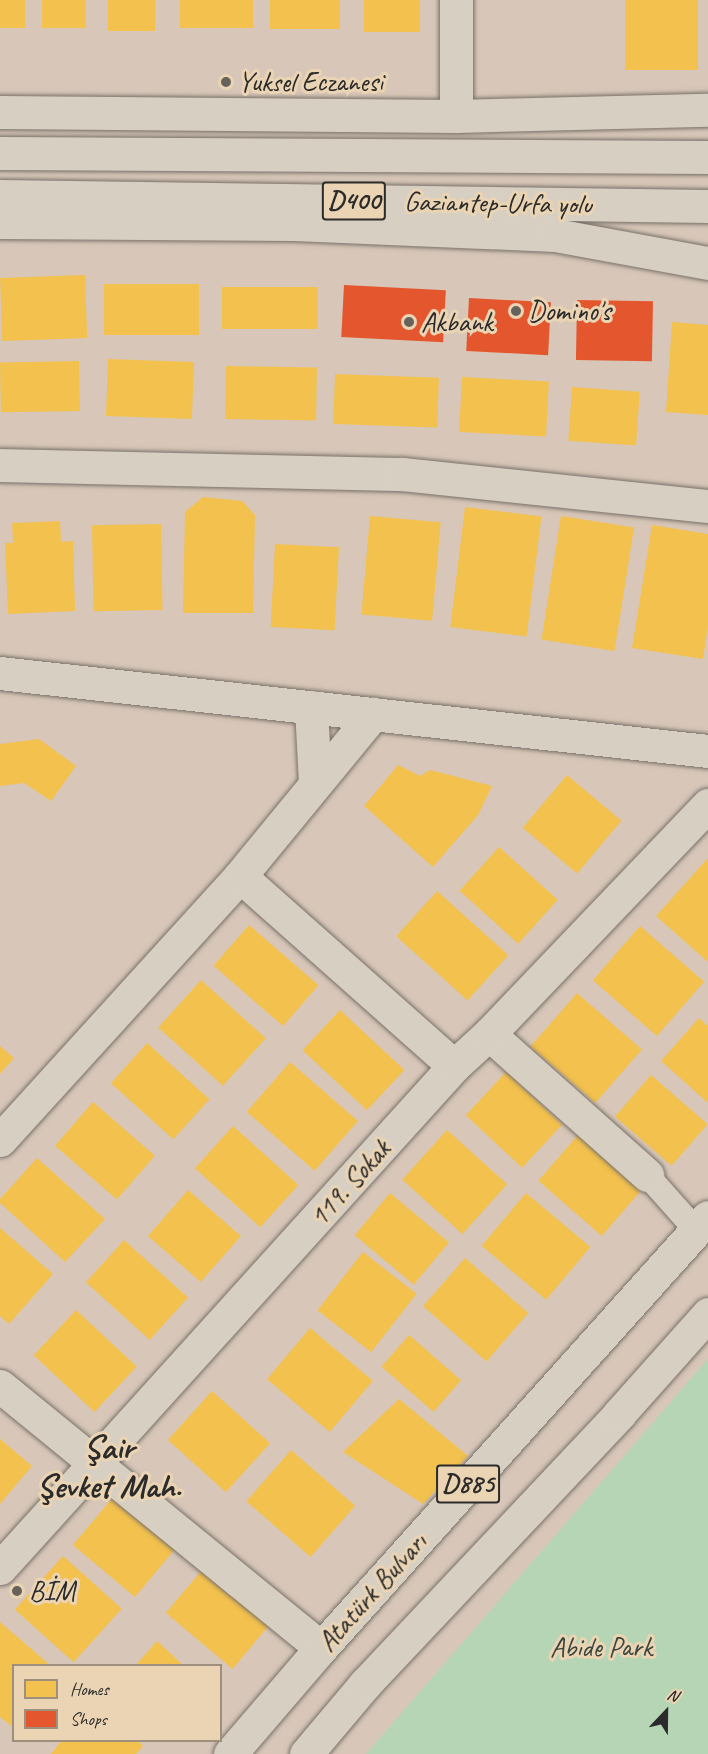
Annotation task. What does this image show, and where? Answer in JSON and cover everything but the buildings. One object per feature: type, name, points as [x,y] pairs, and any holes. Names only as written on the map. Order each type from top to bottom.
[{"type":"main road","points":[[456,0],[456,116]]},
{"type":"main road","points":[[0,112],[456,116],[708,110]]},
{"type":"main road","name":"Gaziantep-Urfa yolu","points":[[0,153],[708,157]]},
{"type":"main road","name":"Gaziantep-Urfa yolu","points":[[0,196],[708,206]]},
{"type":"main road","points":[[0,222],[294,224],[708,243]]},
{"type":"main road","points":[[555,235],[708,262]]},
{"type":"main road","points":[[0,465],[402,474],[708,506]]},
{"type":"main road","points":[[0,673],[708,751]]},
{"type":"main road","points":[[311,707],[315,783]]},
{"type":"main road","points":[[0,1140],[240,876],[373,714]]},
{"type":"main road","name":"119. Sokak","points":[[0,1568],[96,1465],[454,1066],[489,1034],[708,806]]},
{"type":"main road","points":[[240,876],[454,1066]]},
{"type":"main road","points":[[489,1034],[647,1175]]},
{"type":"main road","name":"Atatürk Bulvarı","points":[[230,1754],[321,1648],[702,1223]]},
{"type":"main road","points":[[306,1754],[365,1684],[619,1414],[708,1314]]},
{"type":"main road","points":[[0,1386],[321,1648]]},
{"type":"street","points":[[647,1175],[702,1223]]},
{"type":"green space","name":"Abide Park","points":[[708,1359],[708,1754],[366,1754]]},
{"type":"place","name":"Yuksel Eczanesi","points":[[226,82]]},
{"type":"place","name":"Domino's","points":[[516,311]]},
{"type":"place","name":"Akbank","points":[[409,322]]},
{"type":"place","name":"BİM","points":[[17,1591]]},
{"type":"district","name":"Şair Şevket Mah.","points":[[109,1466]]}]
